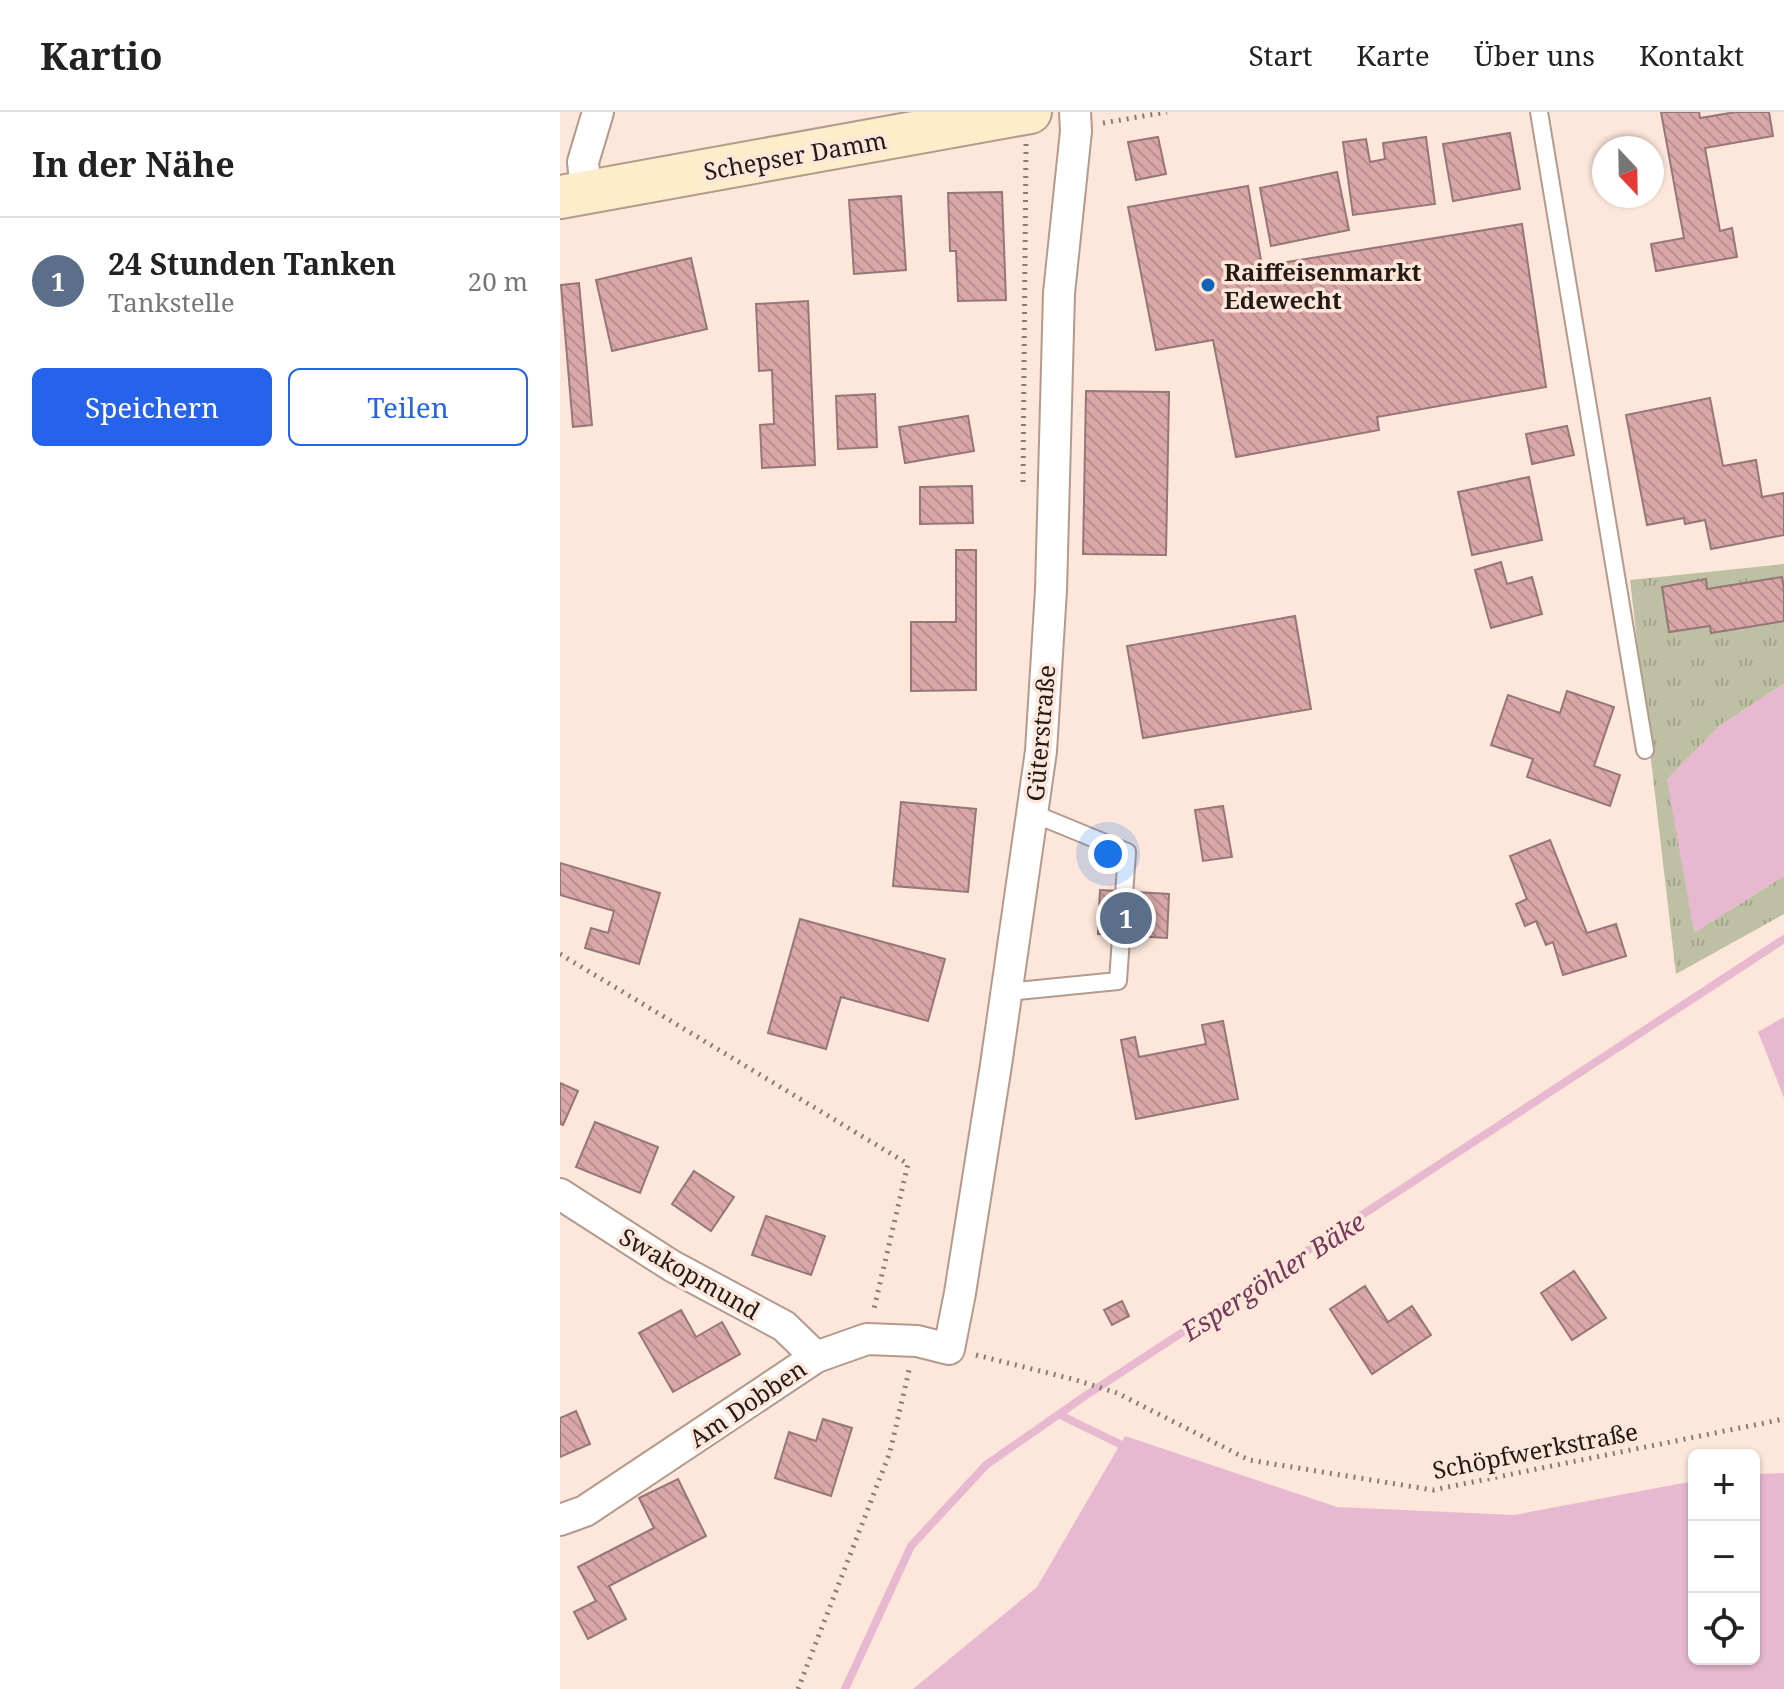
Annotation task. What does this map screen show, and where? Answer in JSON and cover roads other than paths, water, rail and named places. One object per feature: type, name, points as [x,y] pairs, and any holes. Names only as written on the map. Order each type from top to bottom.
[{"type":"main road","name":"Schepser Damm","points":[[573,195],[1028,127]]},
{"type":"street","points":[[573,195],[598,112]]},
{"type":"street","name":"Güterstraße","points":[[949,1349],[1007,992],[1041,751],[1051,605],[1059,293],[1076,131],[1075,112]]},
{"type":"street","name":"Swakopmund","points":[[560,1194],[672,1266],[784,1326],[816,1357]]},
{"type":"street","name":"Am Dobben","points":[[560,1520],[585,1511],[816,1357],[867,1339],[917,1341],[949,1349]]},
{"type":"lane","points":[[1539,112],[1645,750]]},
{"type":"lane","points":[[1007,992],[1118,981],[1127,852],[1032,813]]},
{"type":"waterway","name":"Espergöhler Bäke","points":[[845,1689],[911,1546],[986,1465],[1085,1396],[1784,939]]},
{"type":"waterway","points":[[1060,1415],[1128,1448]]},
{"type":"place","name":"Raiffeisenmarkt Edewecht","points":[[1208,285]]},
{"type":"place","name":"24 Stunden Tanken","points":[[1126,918]]}]
